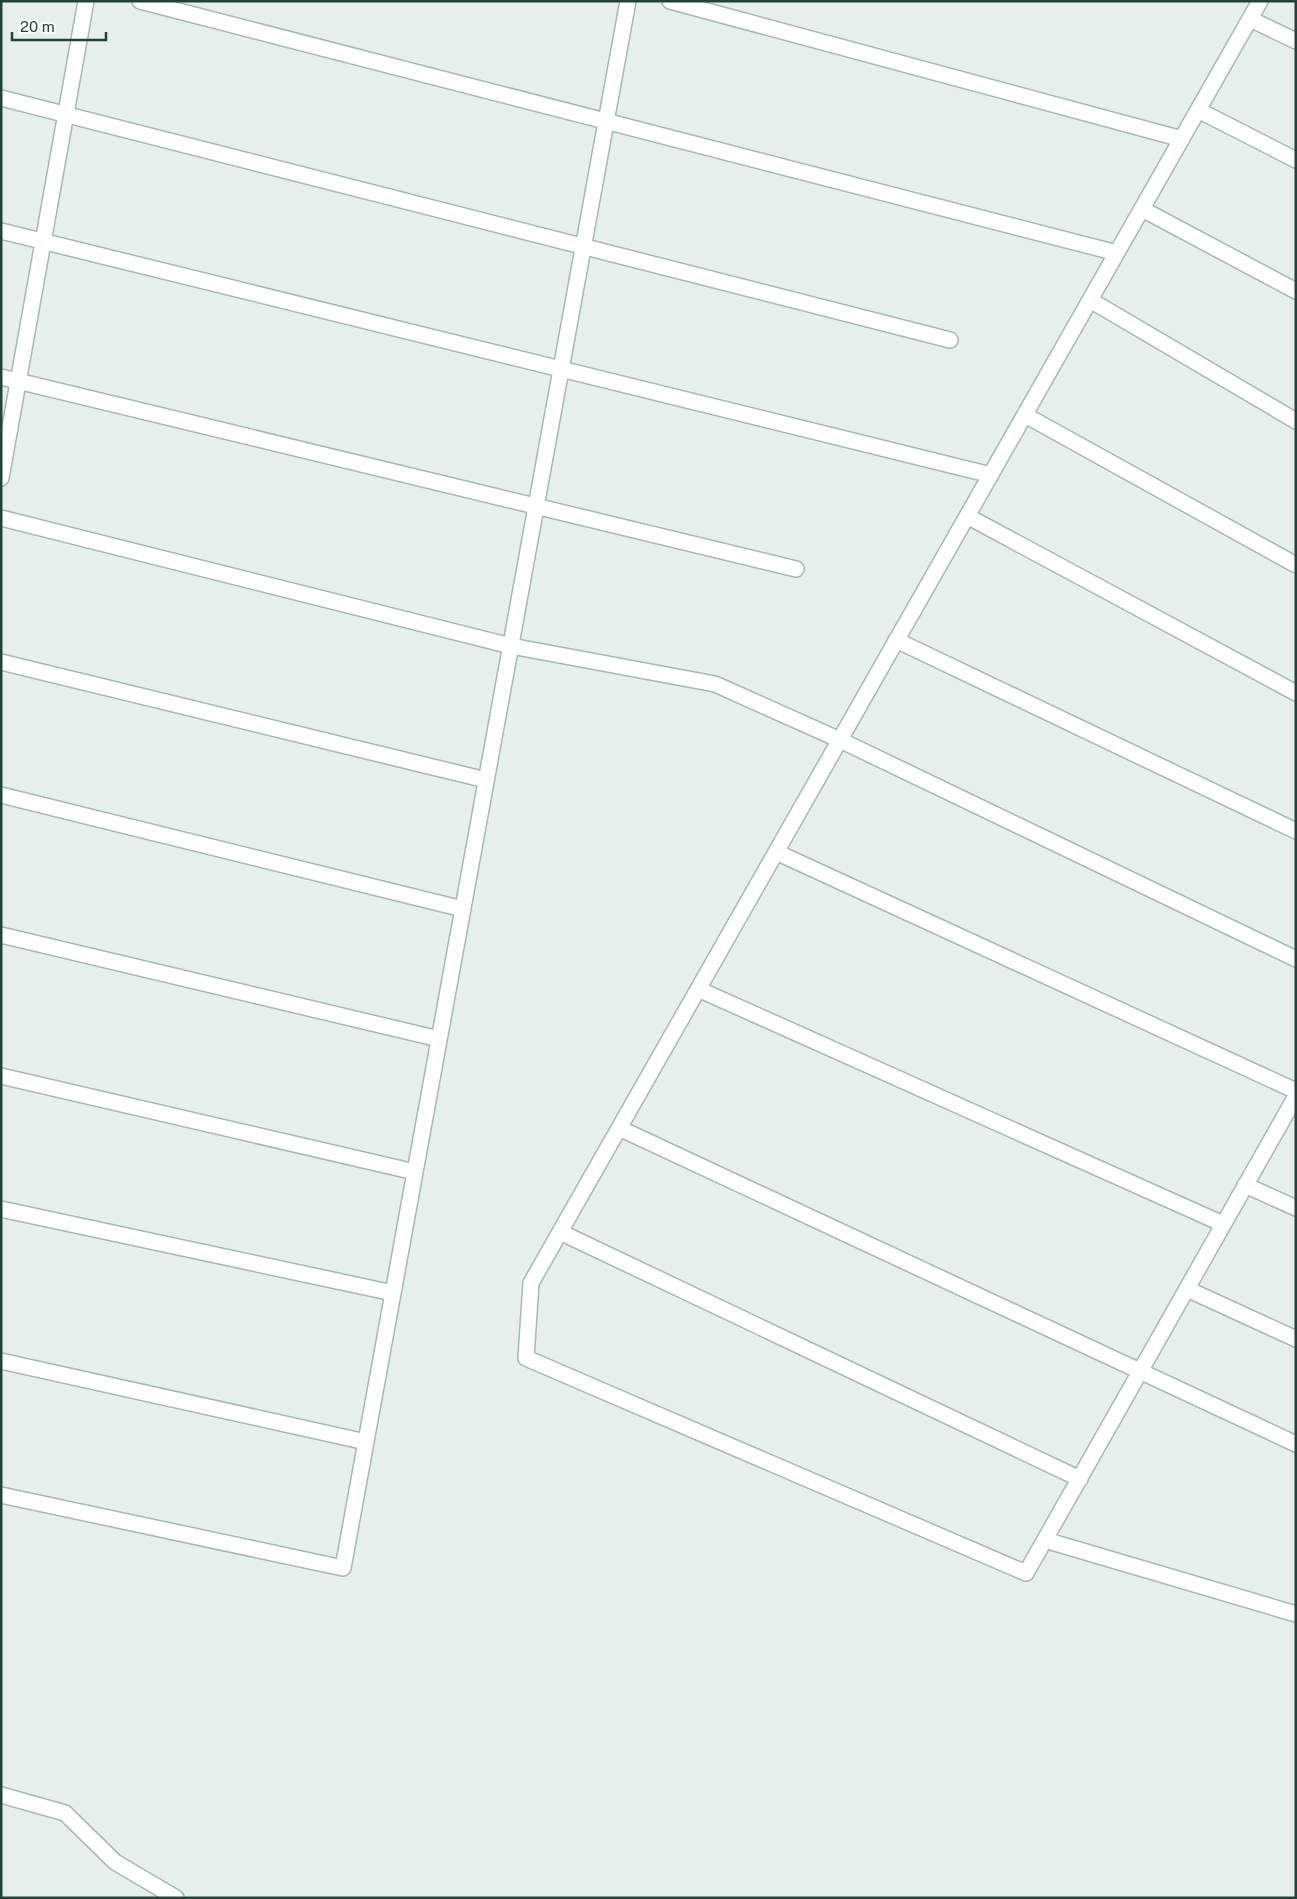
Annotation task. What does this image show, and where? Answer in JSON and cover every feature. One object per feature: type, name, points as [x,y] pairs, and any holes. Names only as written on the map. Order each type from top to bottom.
[{"type":"street","points":[[1,478],[86,1]]},
{"type":"street","points":[[140,1],[1117,253]]},
{"type":"street","points":[[1,1495],[343,1568],[628,1]]},
{"type":"street","points":[[670,1],[1182,139]]},
{"type":"street","points":[[1260,1],[531,1283],[526,1358],[1026,1573],[1296,1096]]},
{"type":"street","points":[[1250,19],[1296,41]]},
{"type":"street","points":[[1,98],[950,340]]},
{"type":"street","points":[[1198,110],[1296,160]]},
{"type":"street","points":[[1142,210],[1296,291]]},
{"type":"street","points":[[1,231],[991,475]]},
{"type":"street","points":[[1090,300],[1296,421]]},
{"type":"street","points":[[1,378],[796,569]]},
{"type":"street","points":[[1025,415],[1296,565]]},
{"type":"street","points":[[967,516],[1296,692]]},
{"type":"street","points":[[1,518],[511,646],[715,684],[840,740],[1296,959]]},
{"type":"street","points":[[896,640],[1296,831]]},
{"type":"street","points":[[1,662],[486,780]]},
{"type":"street","points":[[1,795],[463,909]]},
{"type":"street","points":[[776,852],[1296,1091]]},
{"type":"street","points":[[1,935],[439,1039]]},
{"type":"street","points":[[698,989],[1223,1224]]},
{"type":"street","points":[[1,1076],[415,1172]]},
{"type":"street","points":[[619,1128],[1296,1444]]},
{"type":"street","points":[[1245,1185],[1296,1208]]},
{"type":"street","points":[[1,1209],[393,1293]]},
{"type":"street","points":[[560,1232],[1080,1478]]},
{"type":"street","points":[[1187,1289],[1296,1339]]},
{"type":"street","points":[[1,1362],[366,1442]]},
{"type":"street","points":[[1045,1540],[1296,1614]]},
{"type":"street","points":[[1,1795],[65,1813],[115,1862],[176,1898]]}]
